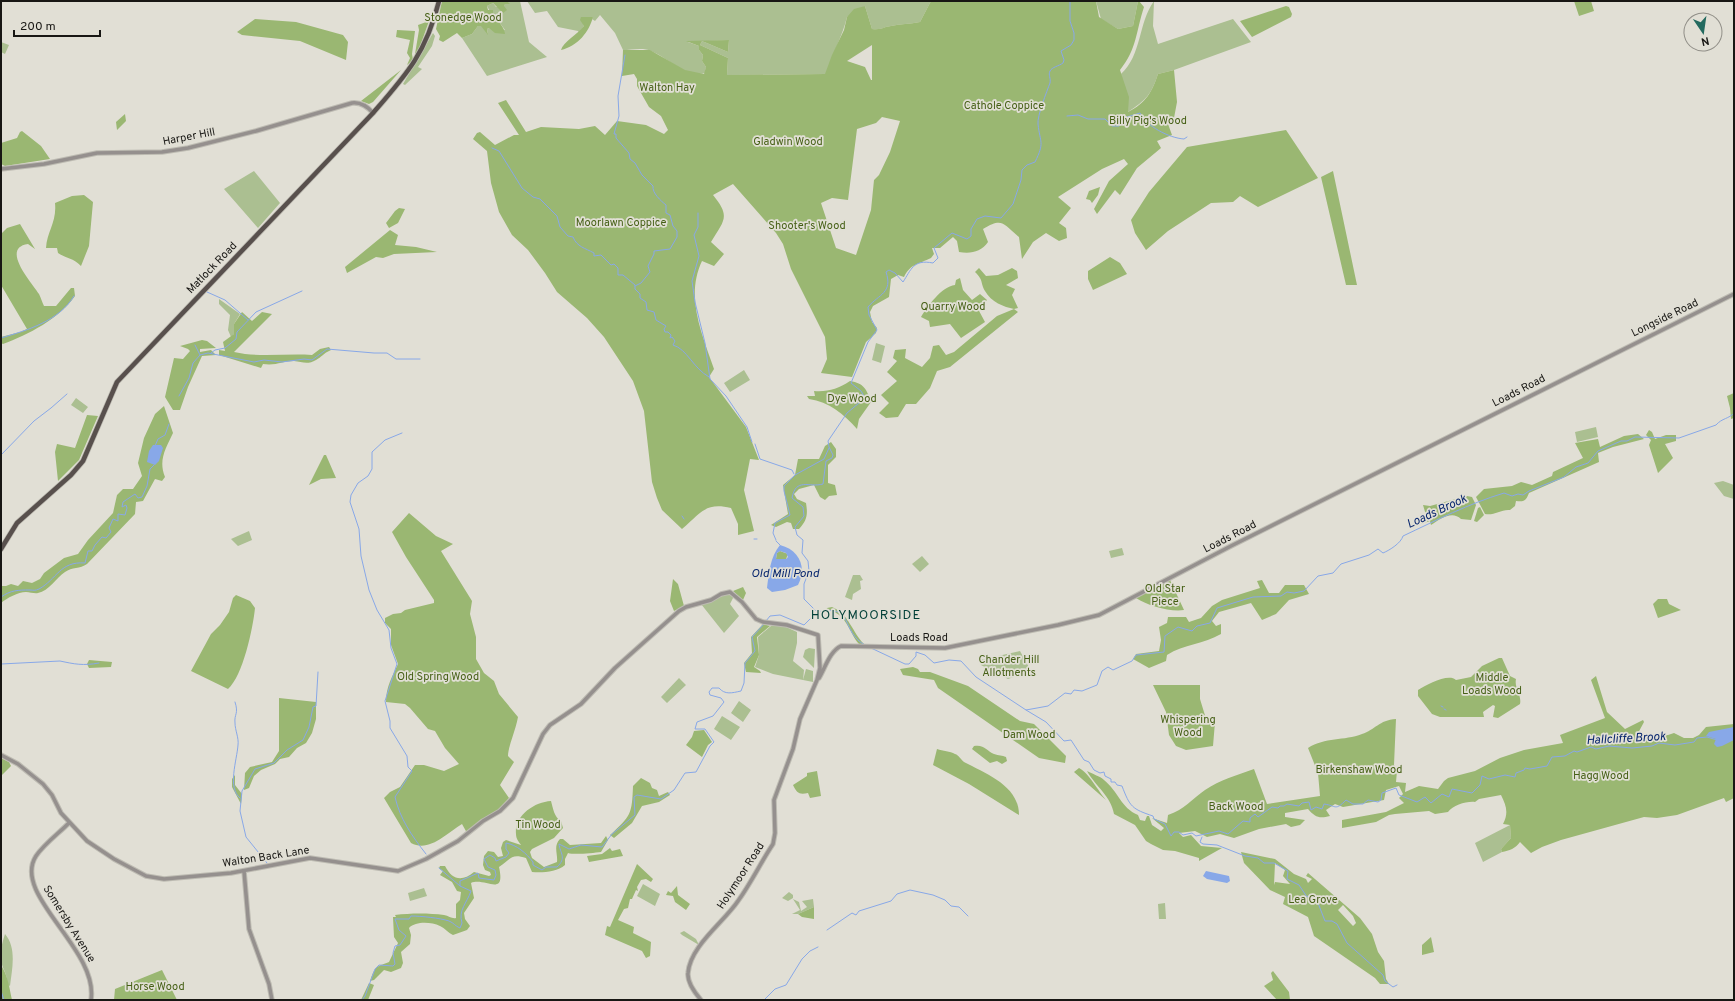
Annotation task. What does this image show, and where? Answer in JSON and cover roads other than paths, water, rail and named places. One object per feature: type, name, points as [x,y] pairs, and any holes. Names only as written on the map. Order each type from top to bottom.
[{"type":"main road","name":"Matlock Road","points":[[1,549],[17,524],[71,475],[83,461],[117,382],[373,113],[415,62],[431,29],[439,1]]},
{"type":"street","name":"Harper Hill","points":[[1,169],[44,164],[97,153],[162,152],[188,148],[256,131],[358,102],[373,113]]},
{"type":"street","name":"Longside Road","points":[[1603,359],[1734,294]]},
{"type":"street","name":"Loads Road","points":[[817,680],[831,655],[841,646],[945,648],[1051,627],[1099,615],[1224,550],[1603,359]]},
{"type":"street","name":"Walton Back Lane","points":[[1,755],[18,764],[43,784],[52,795],[61,813],[69,823],[97,849],[146,876],[164,879],[244,871],[310,858],[398,871],[426,859],[458,841],[483,821],[500,812],[513,798],[543,734],[550,725],[581,704],[630,654],[679,611],[686,607],[711,600],[726,592],[730,592],[737,596],[756,619],[768,623],[787,625],[818,635]]},
{"type":"street","name":"Holymoor Road","points":[[701,1000],[691,985],[688,976],[691,961],[706,938],[740,899],[773,844],[775,833],[774,800],[794,748],[800,719],[817,680],[820,668],[818,635]]},
{"type":"street","name":"Somersby Avenue","points":[[69,823],[37,855],[32,871],[32,880],[42,900],[83,960],[92,986],[91,1000]]},
{"type":"street","points":[[244,871],[249,929],[269,984],[272,1000]]},
{"type":"water","points":[[153,445],[161,445],[163,448],[159,461],[155,465],[147,462],[149,451]]},
{"type":"water","name":"Old Mill Pond","points":[[780,545],[793,551],[800,560],[802,572],[798,585],[785,590],[772,592],[767,588],[770,565]],"holes":[[[780,551],[786,553],[788,557],[786,559],[776,559],[777,553]]]},
{"type":"water","points":[[1734,727],[1734,740],[1722,746],[1717,747],[1714,744],[1716,739],[1706,736],[1709,732]]},
{"type":"water","points":[[1206,871],[1229,876],[1230,881],[1227,883],[1207,879],[1203,876]]},
{"type":"waterway","points":[[766,621],[770,616],[780,615],[804,625],[817,612],[804,599],[804,584],[809,571],[808,561],[802,553],[803,540],[797,535],[795,527],[804,516],[803,507],[792,498],[794,492],[800,485],[823,484],[826,461],[832,458],[833,455],[828,441],[847,413],[865,398],[861,391],[851,383],[868,342],[877,330],[869,315],[868,307],[886,289],[888,284],[886,272],[889,270],[895,273],[903,282],[917,264],[926,262],[933,263],[938,258],[934,248],[952,233],[967,239],[971,236],[971,229],[977,219],[985,216],[1001,218],[1013,204],[1021,180],[1022,170],[1027,165],[1035,162],[1040,150],[1041,143],[1038,120],[1050,83],[1050,71],[1052,68],[1063,63],[1064,60],[1061,51],[1071,45],[1074,40],[1074,33],[1070,21],[1070,1]]},
{"type":"waterway","points":[[625,55],[618,96],[619,116],[614,134],[616,134],[616,138],[629,153],[630,159],[635,163],[642,175],[653,186],[657,197],[666,205],[666,213],[670,215],[673,226],[677,231],[677,237],[670,249],[654,251],[648,266],[650,272],[641,283],[635,286]]},
{"type":"waterway","points":[[1067,116],[1078,115],[1088,119],[1105,119],[1112,126],[1119,126],[1127,117],[1140,113],[1147,122],[1165,134],[1184,139],[1187,137]]},
{"type":"waterway","points":[[492,148],[499,151],[522,188],[533,197],[540,199],[557,216],[560,227],[568,236],[573,237],[579,245],[594,253],[594,256],[601,255],[611,265],[614,264],[618,268],[618,275],[623,275],[635,285],[635,289],[640,294],[640,298],[646,302],[647,310],[654,312],[656,320],[666,326],[664,329],[665,332],[668,332],[671,335],[670,338],[672,337],[675,341],[673,345],[682,350],[699,369],[709,377]]},
{"type":"waterway","points":[[698,213],[698,227],[694,235],[699,256],[692,281],[695,302],[705,343],[710,379],[726,396],[747,427],[752,442]]},
{"type":"waterway","points":[[211,353],[215,350],[225,348],[236,339],[237,332],[256,312],[302,291]]},
{"type":"waterway","points":[[207,292],[225,300],[248,320]]},
{"type":"waterway","points":[[1,338],[22,332],[51,318],[68,305],[74,296]]},
{"type":"waterway","points":[[195,345],[200,355]]},
{"type":"waterway","points":[[179,396],[189,378],[193,363],[200,355],[208,353],[254,362],[264,360],[282,362],[304,359],[312,360],[327,349],[387,353],[396,359],[420,359]]},
{"type":"waterway","points":[[1,455],[34,421],[67,394]]},
{"type":"waterway","name":"Loads Brook","points":[[871,648],[905,664],[909,664],[916,656],[916,652],[925,655],[934,663],[949,660],[961,661],[976,677],[1026,710],[1048,706],[1065,693],[1071,694],[1074,690],[1082,691],[1097,685],[1102,671],[1108,667],[1113,670],[1132,661],[1136,655],[1164,652],[1165,636],[1178,627],[1192,631],[1197,626],[1210,623],[1217,608],[1253,597],[1281,596],[1287,592],[1294,593],[1304,591],[1318,576],[1333,573],[1341,564],[1369,555],[1378,549],[1383,553],[1398,544],[1403,536],[1478,502],[1504,493],[1512,496],[1518,494],[1523,495],[1529,491],[1564,477],[1576,467],[1588,463],[1598,451],[1621,441],[1627,441],[1635,437],[1679,438],[1716,425],[1734,413]]},
{"type":"waterway","points":[[155,446],[158,439],[165,435],[169,424]]},
{"type":"waterway","points":[[402,433],[385,440],[372,452],[372,469],[368,476],[358,483],[351,495],[350,502],[359,529],[361,556],[369,590],[377,610],[389,630],[391,648],[397,664],[385,701],[390,721],[390,728],[407,756],[408,767],[412,771],[395,797],[400,813],[407,827],[426,854]]},
{"type":"waterway","points":[[755,444],[760,459],[792,470],[794,474]]},
{"type":"waterway","points":[[776,540],[773,533],[775,523],[790,515],[784,486],[795,475],[824,459],[829,448]]},
{"type":"waterway","points":[[1,597],[15,591],[38,590],[64,568],[77,563],[85,563],[88,551],[92,551],[102,537],[106,538],[111,532],[109,528],[113,519],[118,521],[118,514],[125,515],[127,508],[126,505],[122,507],[123,502],[135,494],[138,498],[142,497],[147,486],[150,469],[154,465]]},
{"type":"waterway","points":[[776,541],[780,545]]},
{"type":"waterway","name":"Loads Brook","points":[[817,612],[829,610],[842,615],[852,633],[865,645]]},
{"type":"waterway","points":[[362,1000],[365,996],[375,969],[379,965],[393,966],[395,964],[393,953],[395,946],[400,945],[406,936],[399,930],[395,919],[409,919],[411,916],[436,918],[449,921],[460,928],[462,923],[462,910],[471,891],[460,886],[460,881],[478,873],[479,878],[494,880],[496,875],[495,870],[488,867],[484,859],[490,855],[495,858],[496,861],[506,857],[509,853],[506,849],[506,843],[521,850],[533,862],[533,865],[542,870],[546,867],[557,867],[562,861],[559,844],[569,849],[581,845],[602,847],[612,834],[635,815],[634,797],[637,795],[661,799],[674,790],[685,773],[696,772],[710,746],[714,742],[705,729],[695,729],[697,722],[713,716],[724,702],[721,698],[710,695],[709,692],[712,688],[719,688],[724,692],[729,693],[741,691],[744,683],[745,663],[755,651],[752,637],[764,624]]},
{"type":"waterway","points":[[1,664],[60,661],[79,664],[99,663]]},
{"type":"waterway","points":[[267,863],[246,837],[240,811],[242,791],[255,769],[274,763],[287,750],[303,740],[309,727],[313,707],[316,706],[318,672]]},
{"type":"waterway","points":[[235,702],[237,709],[235,726],[238,742],[233,781],[236,793],[240,798]]},
{"type":"waterway","name":"Hallcliffe Brook","points":[[1026,710],[1046,722],[1064,741],[1071,740],[1084,760],[1089,762],[1094,770],[1100,773],[1104,772],[1105,776],[1111,779],[1111,782],[1115,782],[1117,785],[1122,786],[1130,803],[1136,809],[1153,816],[1154,819],[1165,824],[1171,836],[1174,832],[1179,832],[1183,835],[1192,833],[1196,836],[1219,831],[1228,834],[1243,821],[1250,822],[1250,818],[1255,814],[1258,817],[1272,807],[1278,808],[1287,804],[1299,806],[1302,803],[1309,802],[1311,810],[1316,807],[1322,809],[1324,804],[1338,807],[1346,800],[1353,804],[1363,804],[1368,800],[1378,802],[1381,800],[1382,793],[1396,788],[1399,795],[1417,802],[1425,797],[1431,803],[1442,794],[1449,797],[1452,789],[1472,793],[1480,785],[1482,776],[1489,779],[1505,775],[1515,777],[1516,773],[1524,770],[1525,768],[1530,769],[1547,766],[1552,757],[1565,756],[1574,751],[1577,752],[1591,747],[1596,749],[1609,746],[1632,748],[1652,746],[1659,743],[1675,745],[1694,742],[1697,738],[1707,737],[1717,740]]},
{"type":"waterway","points":[[1202,837],[1200,842],[1203,844],[1217,845],[1245,856],[1258,858],[1264,863],[1274,863],[1288,871],[1287,879],[1299,885],[1307,897],[1311,895],[1313,900],[1318,903],[1325,921],[1332,921],[1337,924],[1347,943],[1383,975],[1385,981],[1393,987],[1397,985]]},
{"type":"waterway","points":[[439,868],[460,886]]},
{"type":"waterway","points":[[827,930],[852,913],[856,915],[859,911],[891,901],[897,894],[910,890],[933,895],[945,900],[951,906],[959,907],[968,916]]},
{"type":"waterway","points":[[764,1000],[775,989],[786,985],[802,959],[810,951],[818,947]]},
{"type":"waterway","points":[[1,991],[4,1000]]},
{"type":"district","name":"HOLYMOORSIDE","points":[[866,616]]},
{"type":"park label","name":"Stonedge Wood","points":[[463,18]]},
{"type":"park label","name":"Walton Hay","points":[[667,88]]},
{"type":"park label","name":"Cathole Coppice","points":[[1004,106]]},
{"type":"park label","name":"Billy Pig's Wood","points":[[1148,121]]},
{"type":"park label","name":"Gladwin Wood","points":[[788,142]]},
{"type":"park label","name":"Moorlawn Coppice","points":[[621,223]]},
{"type":"park label","name":"Shooter's Wood","points":[[807,226]]},
{"type":"park label","name":"Quarry Wood","points":[[953,307]]},
{"type":"park label","name":"Dye Wood","points":[[852,399]]},
{"type":"park label","name":"Old Star Piece","points":[[1165,595]]},
{"type":"park label","name":"Chander Hill Allotments","points":[[1009,666]]},
{"type":"park label","name":"Old Spring Wood","points":[[438,677]]},
{"type":"park label","name":"Middle Loads Wood","points":[[1492,684]]},
{"type":"park label","name":"Whispering Wood","points":[[1188,726]]},
{"type":"park label","name":"Dam Wood","points":[[1029,735]]},
{"type":"park label","name":"Birkenshaw Wood","points":[[1359,770]]},
{"type":"park label","name":"Hagg Wood","points":[[1601,776]]},
{"type":"park label","name":"Back Wood","points":[[1236,807]]},
{"type":"park label","name":"Tin Wood","points":[[538,825]]},
{"type":"park label","name":"Lea Grove","points":[[1313,900]]},
{"type":"park label","name":"Horse Wood","points":[[155,987]]}]
